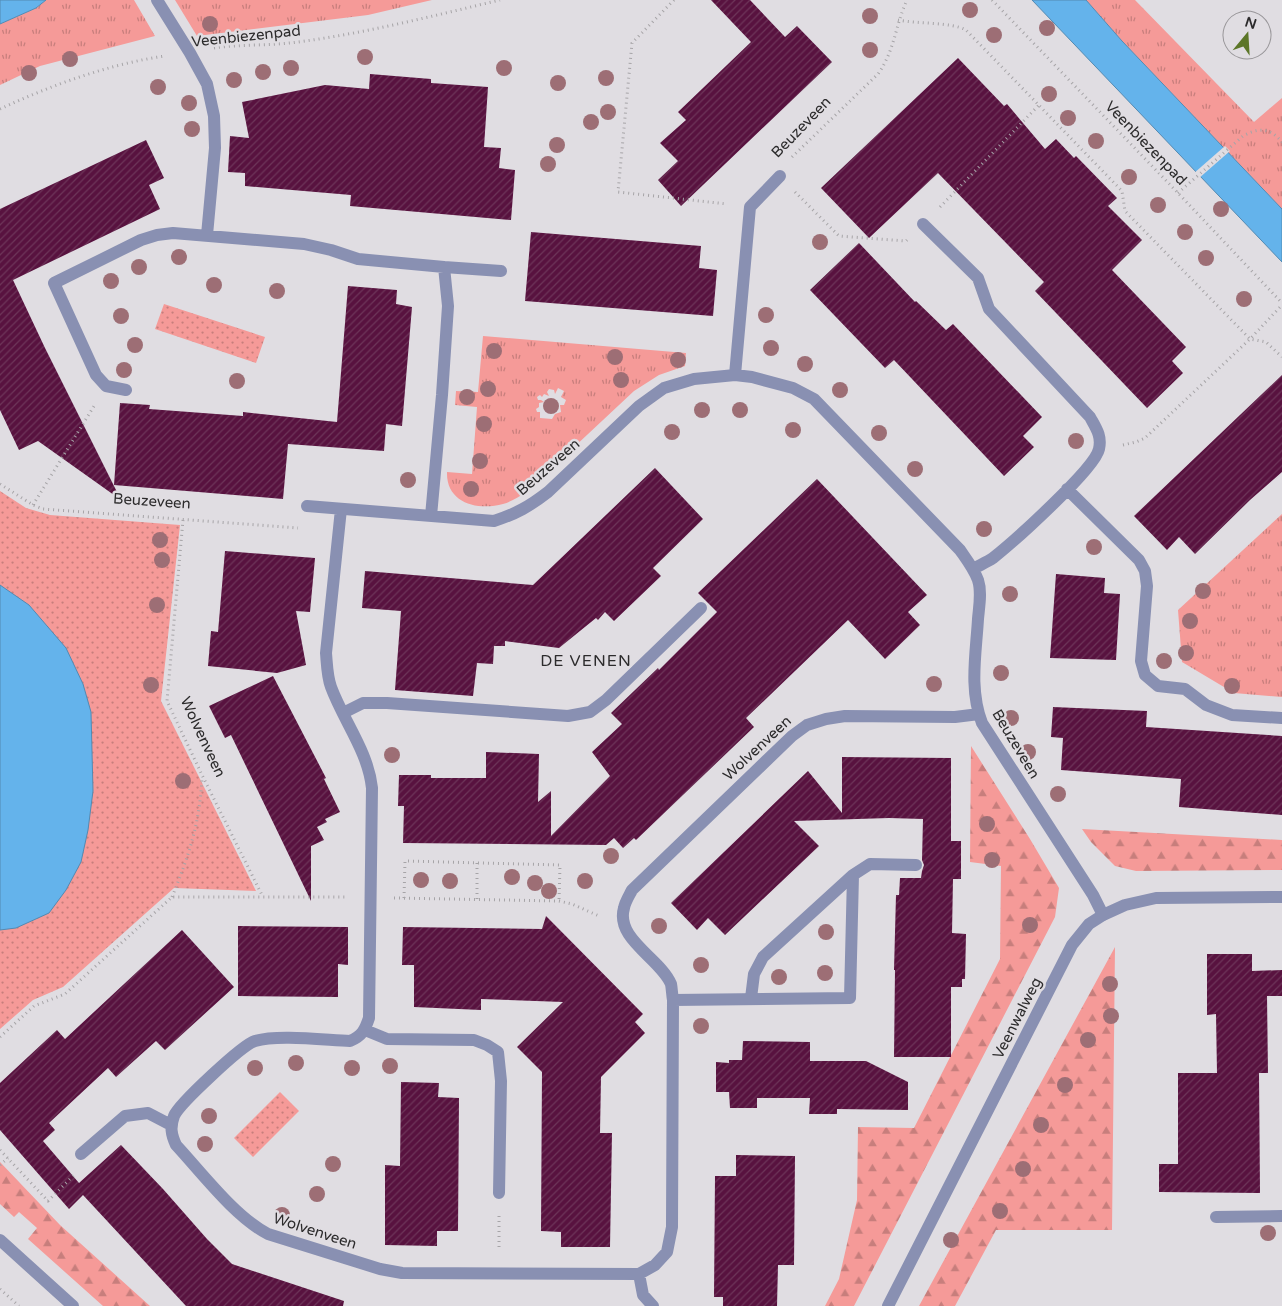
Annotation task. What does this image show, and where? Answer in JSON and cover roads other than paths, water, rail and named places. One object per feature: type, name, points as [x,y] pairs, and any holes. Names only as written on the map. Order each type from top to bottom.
[{"type":"street","points":[[157,0],[207,84],[214,116],[215,148],[207,235]]},
{"type":"street","name":"Beuzeveen","points":[[735,375],[750,207],[780,176]]},
{"type":"street","points":[[923,224],[978,278],[989,309],[1090,417],[1099,432],[1099,450],[1089,466],[1011,543],[991,559],[973,569]]},
{"type":"street","points":[[126,390],[106,386],[96,376],[54,283],[149,238],[172,233],[304,244],[358,259],[501,271]]},
{"type":"street","points":[[307,506],[431,516],[448,321],[444,267]]},
{"type":"street","name":"Beuzeveen","points":[[431,516],[494,521],[513,515],[531,505],[548,492],[651,396],[664,388],[694,379],[735,375],[752,376],[793,388],[814,399],[960,550],[973,569],[978,582],[980,599],[974,680],[975,698],[982,722],[1103,915]]},
{"type":"street","points":[[1067,489],[1139,560],[1145,572],[1147,586],[1141,661],[1145,675],[1158,686],[1185,689],[1206,705],[1232,715],[1282,718]]},
{"type":"street","points":[[80,1154],[125,1116],[148,1114],[171,1125],[175,1114],[183,1103],[237,1053],[253,1041],[273,1038],[350,1041],[360,1037],[370,1018],[372,788],[370,772],[365,757],[331,686],[326,653],[341,509]]},
{"type":"street","points":[[343,713],[363,703],[568,716],[590,712],[606,700],[702,608]]},
{"type":"street","name":"Wolvenveen","points":[[673,1000],[671,984],[664,973],[633,940],[624,924],[623,909],[632,890],[792,736],[807,725],[845,716],[955,717],[979,714]]},
{"type":"street","points":[[751,998],[754,974],[763,957],[853,875],[870,864],[916,864]]},
{"type":"street","points":[[653,1306],[643,1295],[639,1274],[656,1265],[667,1252],[672,1228],[673,1000],[850,998],[853,875]]},
{"type":"street","name":"Veenwalweg","points":[[888,1306],[1072,945],[1089,924],[1125,905],[1156,898],[1282,897]]},
{"type":"street","points":[[365,1030],[387,1039],[474,1040],[498,1052],[501,1080],[499,1193]]},
{"type":"street","name":"Wolvenveen","points":[[171,1125],[176,1145],[241,1216],[268,1234],[402,1273],[639,1274]]},
{"type":"street","points":[[1216,1217],[1282,1216]]},
{"type":"street","points":[[0,1240],[73,1306]]},
{"type":"water","points":[[0,0],[46,0],[36,8],[0,24]]},
{"type":"water","points":[[1032,0],[1086,0],[1122,41],[1282,209],[1282,262]]},
{"type":"water","points":[[0,585],[29,605],[66,648],[83,684],[91,712],[93,791],[88,830],[81,862],[66,890],[49,913],[16,928],[0,930]]},
{"type":"district","name":"DE VENEN","points":[[586,661]]}]
